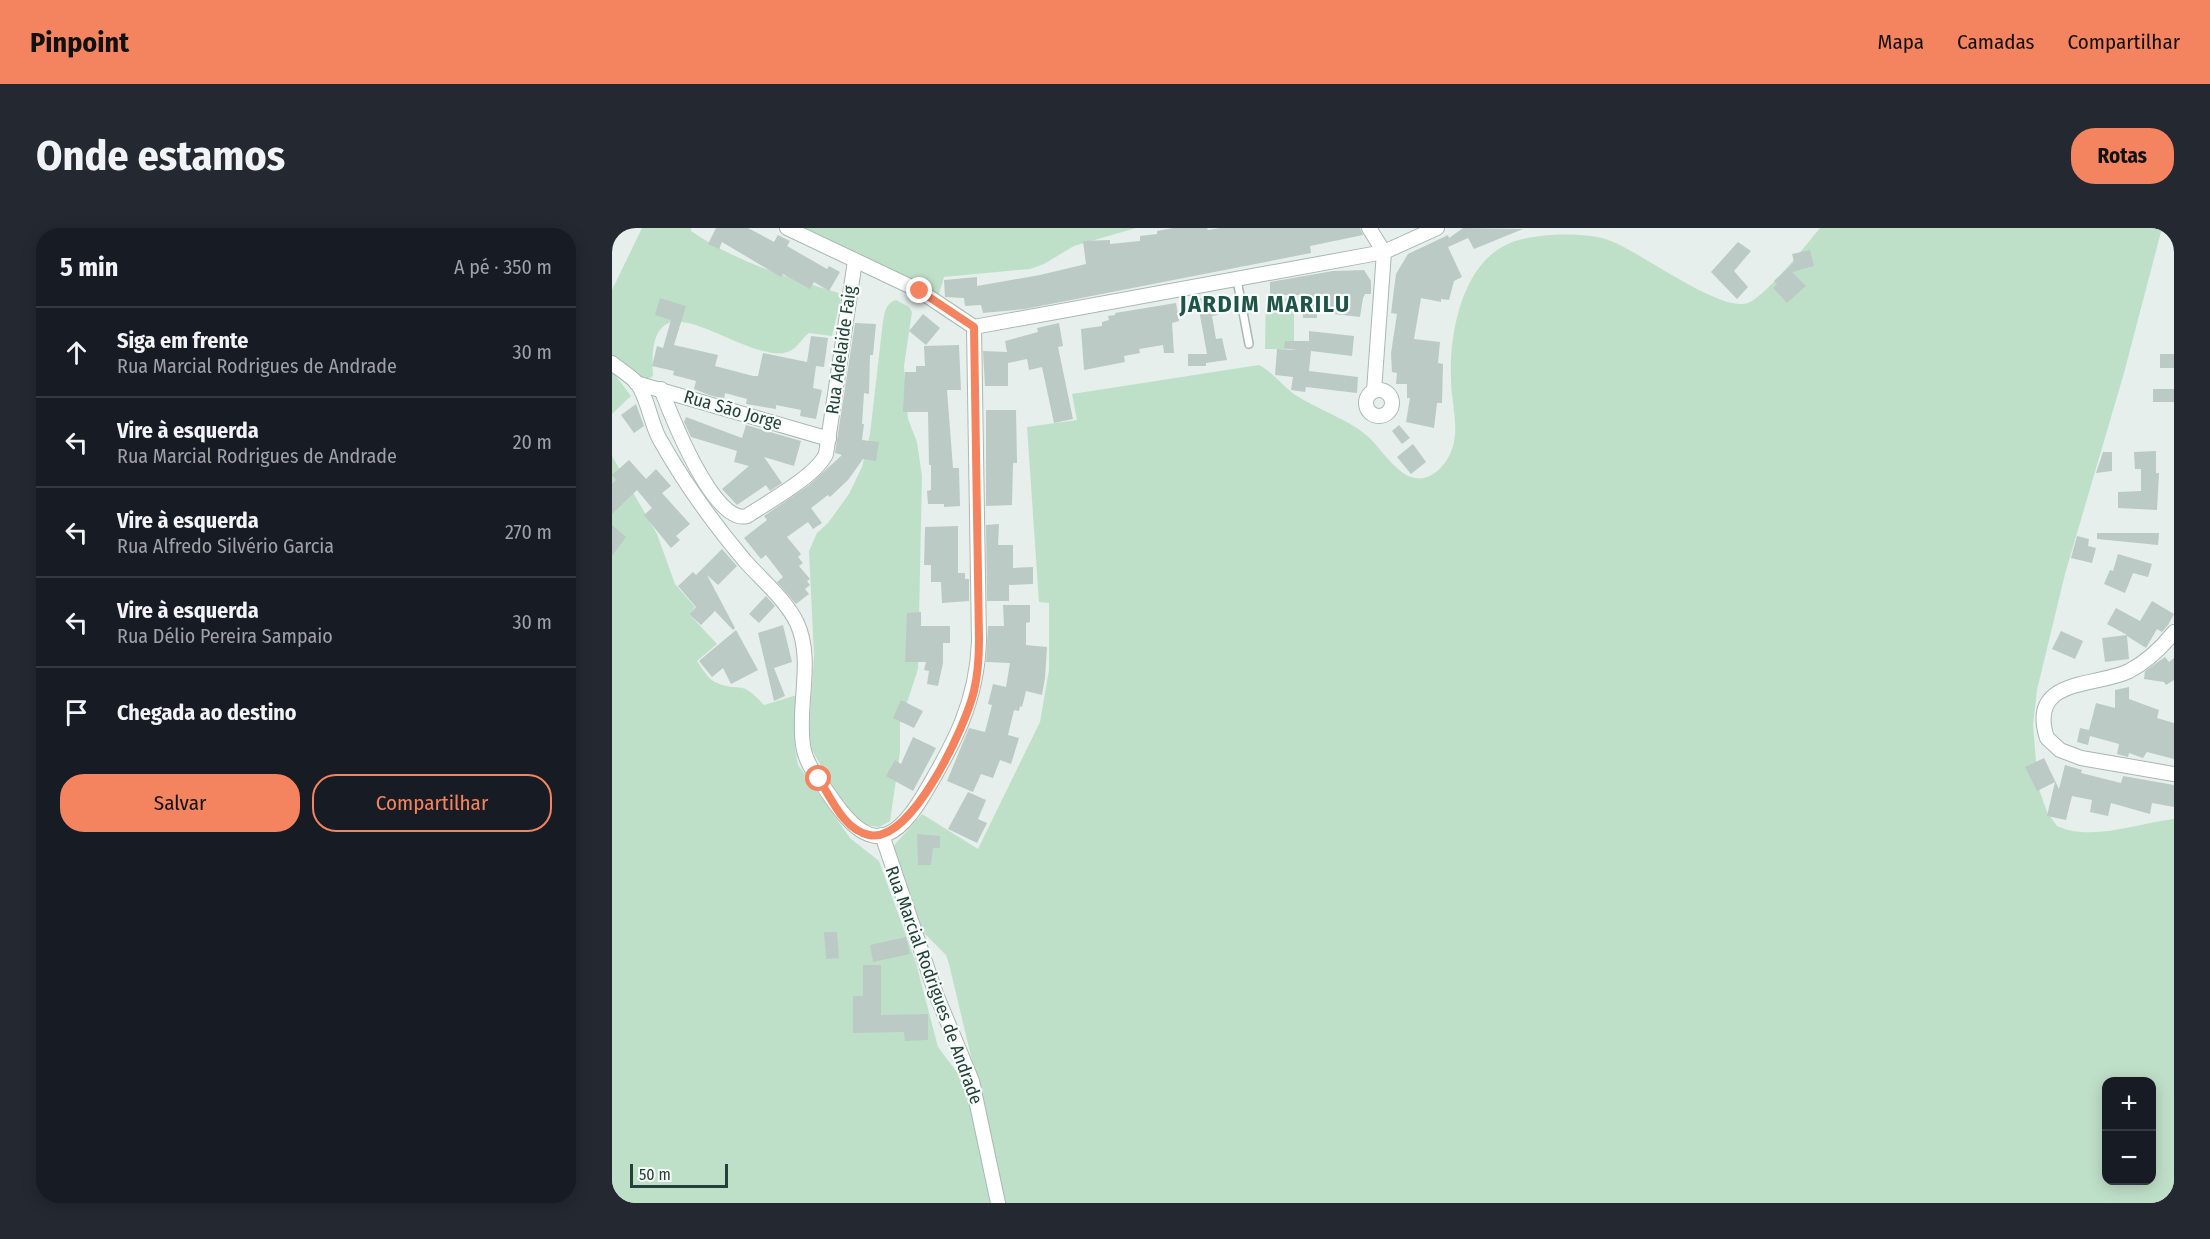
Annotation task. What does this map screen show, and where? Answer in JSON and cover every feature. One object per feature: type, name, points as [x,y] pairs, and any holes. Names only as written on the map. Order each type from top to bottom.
[{"type":"street","points":[[787,228],[920,291],[974,327],[1384,252],[1437,228]]},
{"type":"street","points":[[1369,228],[1384,252],[1374,391]]},
{"type":"street","name":"Rua Adelaide Faig","points":[[661,389],[680,438],[691,459],[728,513],[735,517],[747,516],[824,459],[829,439],[837,369],[855,261]]},
{"type":"street","points":[[612,363],[636,383],[658,435],[690,488],[732,544],[796,621],[803,645],[801,728],[806,758],[852,826],[867,835],[882,835],[891,831],[910,814],[932,781],[964,718],[977,676],[979,640],[974,327]]},
{"type":"street","name":"Rua São Jorge","points":[[636,383],[829,439]]},
{"type":"street","points":[[2174,632],[2147,658],[2128,671],[2067,686],[2060,690],[2045,713],[2047,738],[2060,750],[2081,758],[2174,774]]},
{"type":"street","name":"Rua Marcial Rodrigues de Andrade","points":[[882,835],[936,994],[972,1081],[998,1203]]},
{"type":"lane","points":[[1237,280],[1249,345]]},
{"type":"green space","points":[[642,228],[691,228],[691,231],[709,242],[745,261],[842,294],[832,336],[809,333],[795,348],[784,353],[763,351],[696,325],[677,322],[663,327],[654,344],[653,376],[644,382],[612,357],[612,290]]},
{"type":"green space","points":[[803,228],[1136,228],[1074,246],[1044,264],[1030,269],[944,277],[938,297]]},
{"type":"green space","points":[[1820,228],[2162,228],[2124,373],[2065,574],[2037,690],[2033,725],[2038,786],[2047,812],[2057,826],[2070,830],[2099,832],[2174,819],[2174,1203],[1006,1203],[949,964],[946,955],[922,931],[889,851],[922,814],[978,849],[1040,722],[1049,670],[1049,603],[1039,602],[1027,427],[1077,420],[1072,394],[1259,365],[1297,396],[1365,434],[1399,470],[1415,478],[1424,478],[1440,469],[1453,448],[1455,426],[1451,361],[1456,322],[1462,302],[1479,267],[1492,254],[1508,244],[1530,237],[1559,235],[1601,238],[1625,248],[1701,291],[1736,304],[1748,303],[1756,298],[1786,269]]},
{"type":"green space","points":[[1266,298],[1294,298],[1294,349],[1265,349]]},
{"type":"green space","points":[[896,300],[909,307],[912,312],[904,366],[908,419],[917,442],[922,476],[918,669],[900,724],[900,752],[890,821],[879,827],[864,825],[857,821],[832,785],[812,750],[809,732],[814,656],[809,551],[817,533],[828,523],[849,494],[862,467],[870,434],[885,311],[888,305]]},
{"type":"green space","points":[[612,371],[631,396],[612,414]]},
{"type":"green space","points":[[612,456],[657,534],[675,584],[695,607],[689,614],[717,644],[697,661],[705,673],[715,682],[749,691],[764,705],[797,695],[795,748],[798,765],[850,838],[879,861],[916,963],[938,1047],[967,1090],[990,1203],[612,1203]]},
{"type":"building","points":[[716,228],[748,228],[774,242],[778,235],[790,241],[787,246],[827,269],[829,266],[840,272],[829,291],[814,282],[810,289],[783,274],[781,277],[722,242],[719,249],[708,244]]},
{"type":"building","points":[[1173,228],[1207,228],[1208,230],[1220,228],[1360,228],[1363,235],[1310,246],[1311,253],[1025,309],[983,313],[981,305],[965,306],[964,298],[945,297],[944,280],[977,277],[977,286],[1040,275],[1086,264],[1083,241],[1110,240],[1110,244],[1140,241],[1140,236],[1157,234],[1157,231]]},
{"type":"building","points":[[1463,228],[1523,229],[1474,249],[1468,238],[1448,247],[1462,277],[1454,281],[1449,300],[1441,299],[1441,302],[1421,298],[1414,339],[1440,342],[1438,363],[1443,364],[1442,403],[1437,403],[1434,428],[1406,422],[1410,398],[1407,398],[1407,384],[1396,384],[1397,373],[1392,372],[1391,353],[1397,314],[1391,313],[1396,274],[1408,254],[1448,235],[1449,238]]},
{"type":"building","points":[[1738,242],[1751,251],[1734,271],[1748,287],[1737,299],[1711,272]]},
{"type":"building","points":[[1810,250],[1814,266],[1792,272],[1806,286],[1787,303],[1773,288],[1777,284],[1774,281],[1794,262],[1792,254]]},
{"type":"building","points":[[1364,270],[1371,281],[1371,294],[1365,294],[1363,298],[1360,317],[1317,312],[1317,318],[1303,318],[1302,295],[1270,295],[1270,282],[1333,271]]},
{"type":"building","points":[[1214,296],[1218,315],[1212,316],[1216,339],[1222,338],[1227,360],[1206,363],[1206,366],[1188,366],[1188,354],[1207,354],[1197,299]]},
{"type":"building","points":[[660,298],[686,306],[674,345],[718,355],[715,366],[753,376],[758,376],[763,353],[807,362],[811,336],[828,338],[824,367],[816,366],[813,388],[822,390],[816,419],[800,416],[801,410],[776,405],[776,409],[746,404],[747,399],[725,393],[724,399],[709,395],[694,389],[696,381],[673,375],[674,371],[652,366],[657,346],[663,348],[671,320],[655,315]]},
{"type":"building","points":[[1176,303],[1179,321],[1172,323],[1174,353],[1164,353],[1163,345],[1139,349],[1140,353],[1124,356],[1125,362],[1084,370],[1081,329],[1102,326],[1102,322],[1109,320],[1108,316],[1115,315],[1115,313]]},
{"type":"building","points":[[923,314],[940,328],[926,345],[909,331]]},
{"type":"building","points":[[855,323],[876,324],[873,355],[870,355],[869,394],[864,393],[862,440],[879,442],[876,461],[863,459],[848,480],[830,497],[828,495],[811,508],[822,523],[813,529],[808,522],[787,537],[801,554],[798,557],[803,563],[799,566],[810,579],[807,581],[810,585],[805,589],[809,594],[796,604],[777,582],[783,577],[766,555],[761,559],[744,538],[767,520],[764,516],[808,486],[842,455],[835,453]]},
{"type":"building","points":[[1059,323],[1063,346],[1058,347],[1073,419],[1054,423],[1042,367],[1029,370],[1027,359],[1008,363],[1008,386],[985,386],[983,351],[1007,352],[1005,341],[1038,332],[1037,328]]},
{"type":"building","points":[[1309,331],[1354,336],[1352,356],[1311,351],[1309,371],[1358,377],[1357,393],[1306,387],[1305,392],[1291,390],[1293,377],[1275,375],[1277,349],[1297,350],[1284,348],[1285,341],[1309,341]]},
{"type":"building","points":[[959,345],[961,390],[947,390],[953,468],[959,468],[960,506],[944,507],[944,504],[928,504],[927,491],[931,490],[931,465],[929,465],[928,412],[903,412],[905,372],[916,372],[916,366],[925,366],[924,346]]},
{"type":"building","points":[[2160,354],[2174,354],[2174,368],[2160,368]]},
{"type":"building","points":[[2153,389],[2174,389],[2174,402],[2153,402]]},
{"type":"building","points":[[636,404],[644,426],[634,433],[621,415]]},
{"type":"building","points":[[986,410],[1016,410],[1017,463],[1013,463],[1012,505],[986,506]]},
{"type":"building","points":[[686,417],[742,438],[746,425],[801,441],[794,466],[764,457],[782,483],[770,491],[766,485],[737,505],[722,489],[749,466],[734,462],[737,451],[691,437],[684,422]]},
{"type":"building","points":[[1399,425],[1410,438],[1402,444],[1392,431]]},
{"type":"building","points":[[1413,444],[1426,462],[1411,474],[1397,457]]},
{"type":"building","points":[[2156,451],[2156,473],[2159,473],[2157,510],[2118,508],[2118,492],[2141,491],[2141,469],[2135,469],[2134,452]]},
{"type":"building","points":[[2103,452],[2112,452],[2112,471],[2096,473]]},
{"type":"building","points":[[629,460],[646,479],[656,469],[671,486],[662,493],[690,524],[676,536],[680,540],[671,548],[644,515],[652,508],[637,490],[612,514],[612,484],[616,480],[612,475]]},
{"type":"building","points":[[999,524],[998,545],[1013,545],[1013,568],[1033,567],[1033,584],[1009,585],[1009,601],[987,601],[986,525]]},
{"type":"building","points":[[612,525],[626,537],[612,556]]},
{"type":"building","points":[[958,526],[958,573],[965,573],[965,579],[969,579],[969,601],[942,603],[941,582],[931,582],[931,565],[924,565],[925,527]]},
{"type":"building","points":[[2097,533],[2159,533],[2158,545],[2097,539]]},
{"type":"building","points":[[2077,536],[2089,539],[2088,546],[2096,548],[2092,563],[2071,558]]},
{"type":"building","points":[[722,549],[737,566],[718,585],[707,575],[735,628],[733,630],[715,611],[701,625],[689,614],[696,607],[678,586],[693,572],[696,575]]},
{"type":"building","points":[[2118,554],[2152,564],[2148,577],[2133,573],[2125,593],[2104,584],[2110,570],[2113,571]]},
{"type":"building","points":[[766,596],[775,606],[759,623],[749,614]]},
{"type":"building","points":[[2152,601],[2174,614],[2168,625],[2162,632],[2157,629],[2146,648],[2127,636],[2129,659],[2105,662],[2102,638],[2127,635],[2107,624],[2116,608],[2140,621]]},
{"type":"building","points":[[1003,605],[1030,605],[1030,622],[1026,623],[1026,645],[1047,647],[1045,678],[1042,695],[1026,691],[1022,707],[1020,706],[1019,711],[1014,710],[1008,735],[1019,738],[1011,764],[1000,760],[993,778],[981,774],[973,792],[947,781],[969,728],[985,732],[992,705],[988,704],[993,684],[1006,687],[1010,663],[986,662],[988,626],[1004,626]]},
{"type":"building","points":[[921,612],[921,626],[950,626],[950,643],[943,643],[943,663],[938,686],[927,684],[929,671],[924,670],[926,662],[905,662],[907,613]]},
{"type":"building","points":[[783,625],[792,662],[774,668],[785,696],[774,701],[758,633]]},
{"type":"building","points":[[736,630],[758,670],[731,684],[723,668],[712,677],[699,661]]},
{"type":"building","points":[[2061,631],[2083,641],[2075,659],[2052,649]]},
{"type":"building","points":[[2165,657],[2169,662],[2174,658],[2174,680],[2166,685],[2164,682],[2144,679],[2145,671]]},
{"type":"building","points":[[2129,687],[2129,699],[2159,710],[2157,718],[2174,723],[2174,759],[2147,752],[2143,758],[2129,753],[2128,757],[2117,754],[2119,744],[2090,736],[2088,745],[2077,742],[2080,728],[2089,730],[2096,703],[2115,708],[2115,690]]},
{"type":"building","points":[[901,700],[923,711],[914,728],[893,718]]},
{"type":"building","points":[[913,737],[936,748],[913,791],[886,776],[895,760],[901,764]]},
{"type":"building","points":[[2044,758],[2059,789],[2065,765],[2082,770],[2081,773],[2121,783],[2123,776],[2174,785],[2174,807],[2152,803],[2150,814],[2111,803],[2108,816],[2090,812],[2092,800],[2072,796],[2066,820],[2047,816],[2055,782],[2037,791],[2025,767]]},
{"type":"building","points":[[968,792],[986,800],[978,819],[987,823],[977,843],[948,829]]},
{"type":"building","points":[[917,834],[940,836],[940,848],[933,848],[931,865],[918,865]]},
{"type":"building","points":[[824,932],[837,932],[839,958],[826,959]]},
{"type":"building","points":[[906,937],[910,954],[873,962],[870,945]]},
{"type":"building","points":[[863,965],[881,965],[881,1015],[928,1014],[928,1040],[905,1041],[904,1032],[853,1033],[853,996],[863,996]]},
{"type":"district","name":"JARDIM MARILU","points":[[1265,304]]},
{"type":"route","points":[[819,779],[842,815],[852,826],[872,836],[887,834],[910,814],[948,753],[969,708],[977,676],[979,640],[974,327],[920,291]]}]
